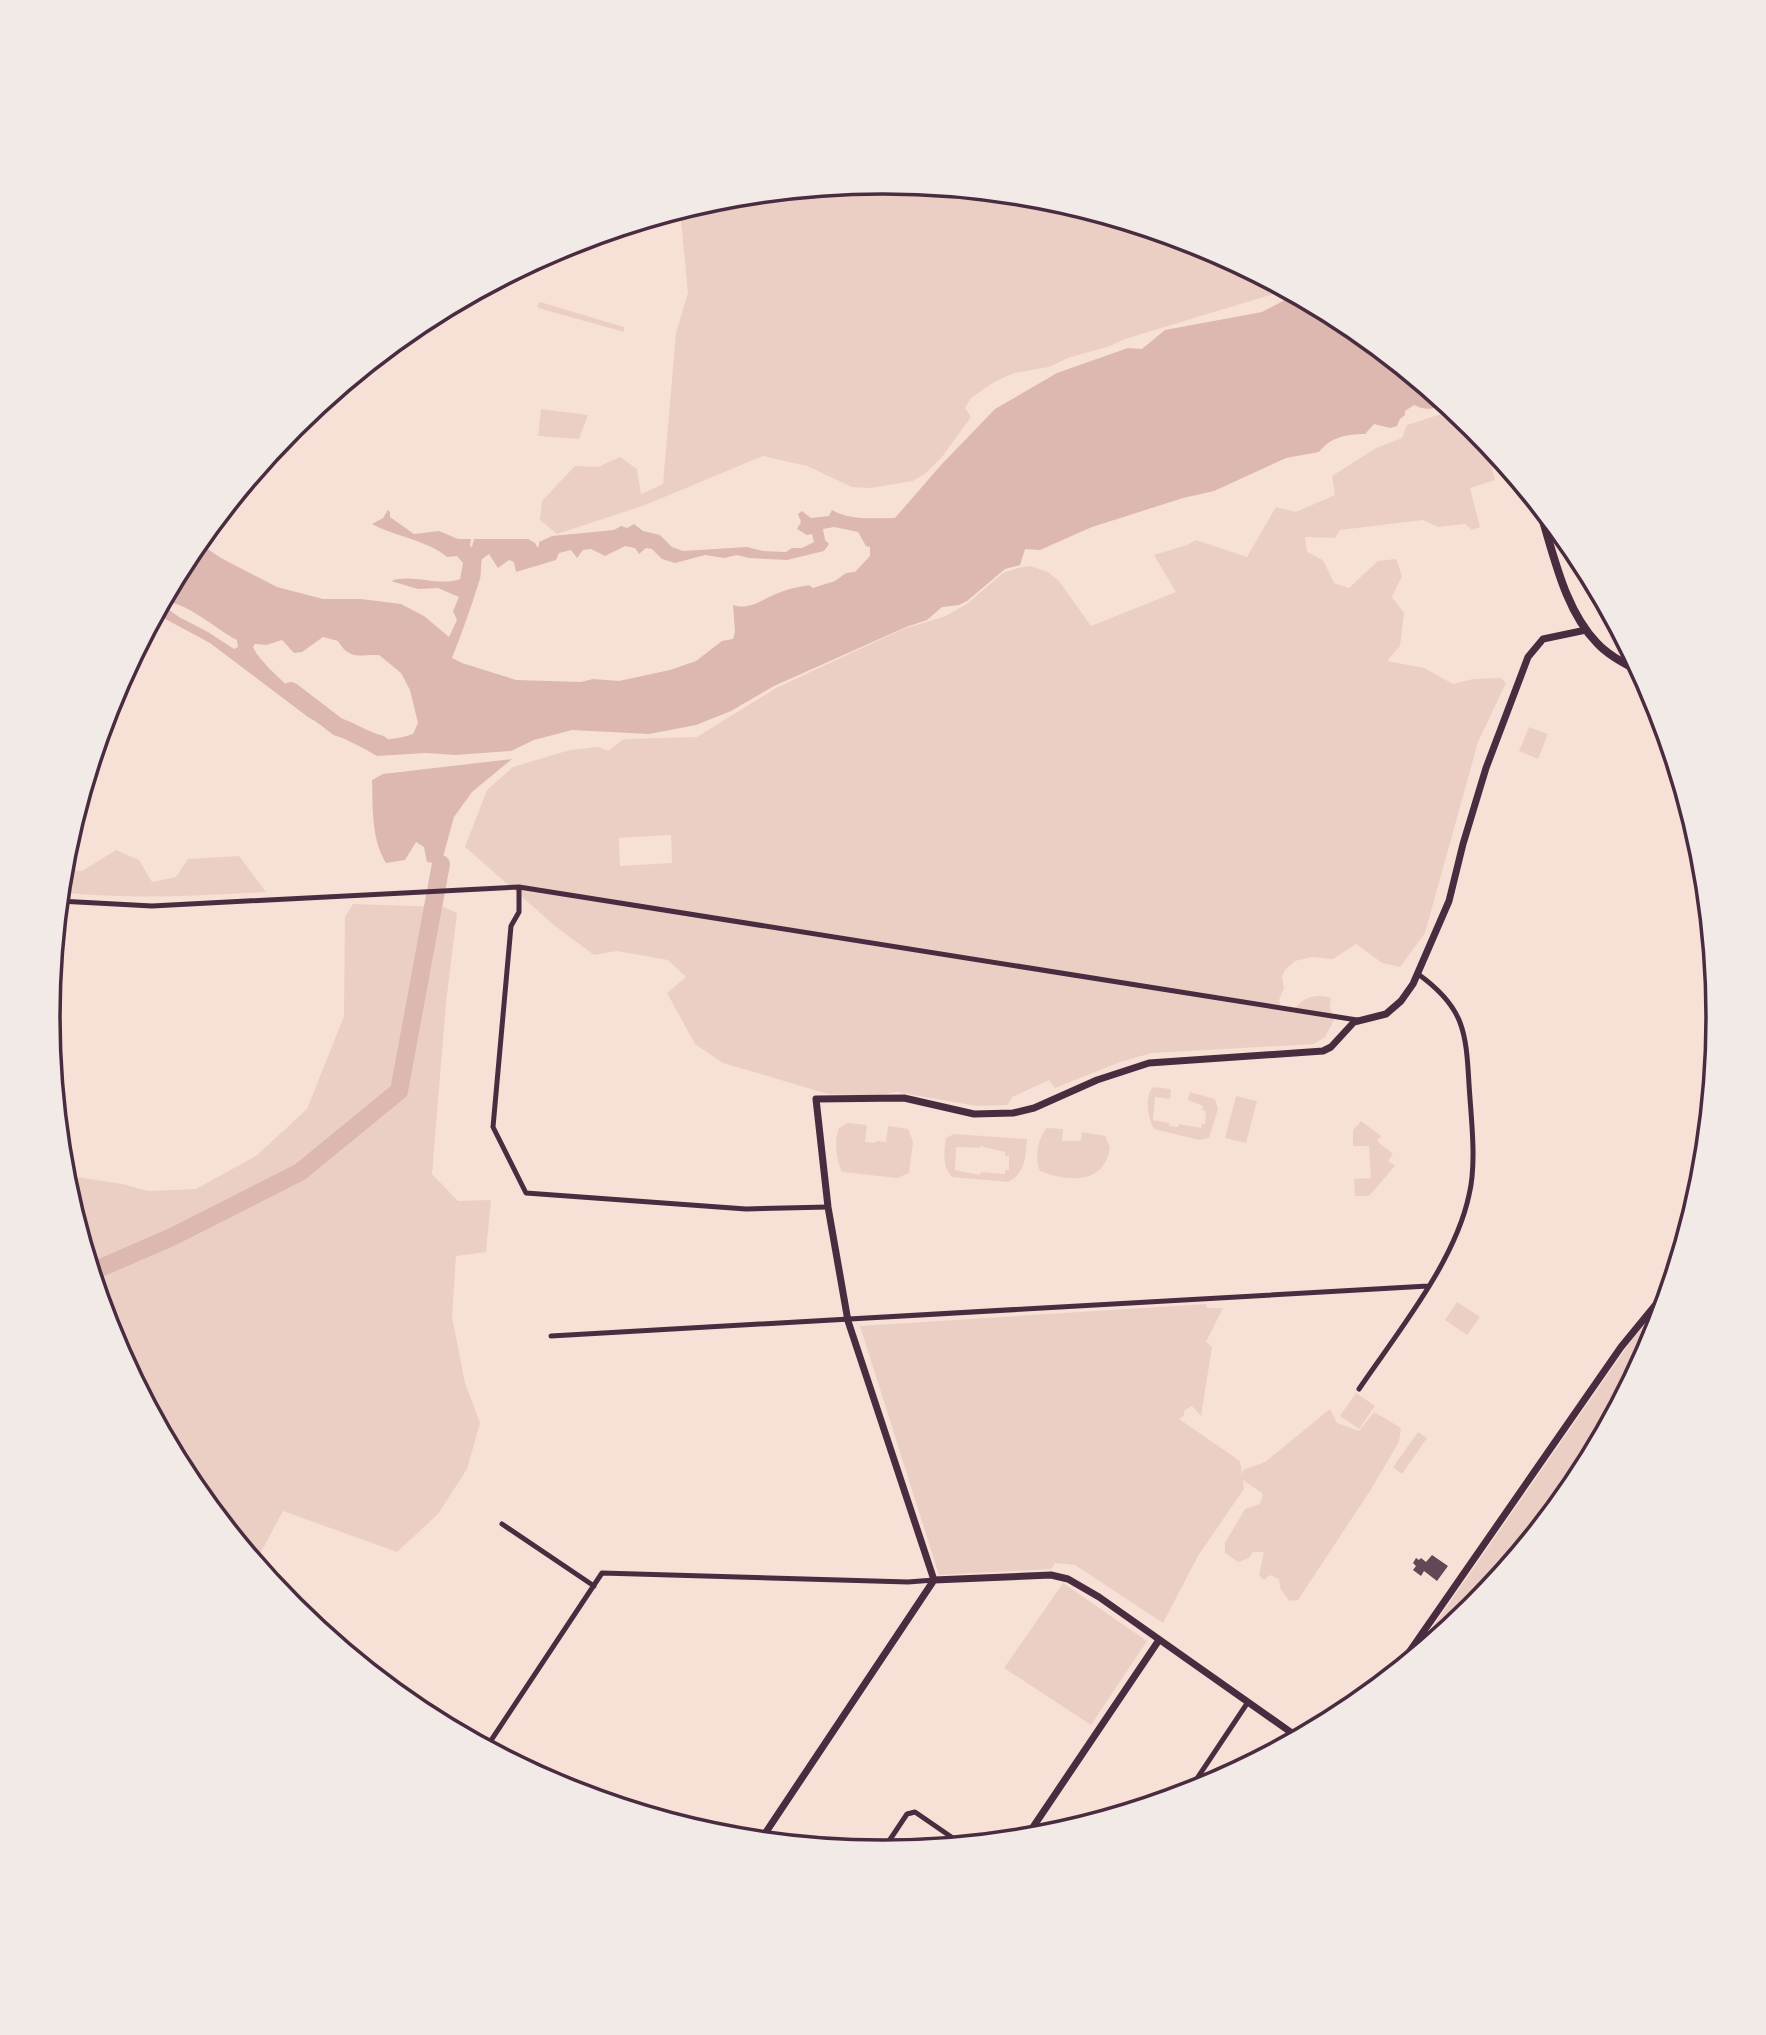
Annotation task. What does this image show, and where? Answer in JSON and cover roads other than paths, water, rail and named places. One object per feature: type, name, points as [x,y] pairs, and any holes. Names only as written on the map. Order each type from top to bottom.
[{"type":"main road","points":[[1547,531],[1569,597],[1586,630],[1606,652],[1627,664]]},
{"type":"street","points":[[934,1580],[848,1321],[828,1207],[816,1099],[904,1098],[974,1114],[1013,1113],[1034,1108],[1097,1080],[1149,1063],[1323,1051],[1331,1047],[1350,1025],[1391,1010],[1407,993],[1418,975],[1449,901],[1486,768],[1528,657],[1543,639],[1586,630]]},
{"type":"street","points":[[68,901],[152,906],[519,887],[1359,1020]]},
{"type":"street","points":[[519,887],[519,912],[511,926],[492,1127],[526,1194],[746,1209],[828,1207]]},
{"type":"street","points":[[1359,1389],[1429,1286],[1460,1224],[1470,1193],[1471,1133],[1464,1031],[1437,988],[1418,975]]},
{"type":"street","points":[[551,1336],[1429,1286]]},
{"type":"street","points":[[1412,1648],[1625,1343],[1653,1308]]},
{"type":"street","points":[[502,1524],[594,1586]]},
{"type":"street","points":[[491,1741],[602,1573],[908,1582],[1060,1576],[1088,1590],[1292,1733]]},
{"type":"street","points":[[766,1832],[934,1580]]},
{"type":"street","points":[[1033,1827],[1159,1640]]},
{"type":"street","points":[[1197,1778],[1248,1702]]},
{"type":"street","points":[[889,1841],[907,1814],[915,1812],[952,1838]]},
{"type":"waterway","points":[[291,691],[338,727],[380,744]]},
{"type":"waterway","points":[[99,1269],[172,1237],[300,1172],[399,1091],[441,864]]}]
